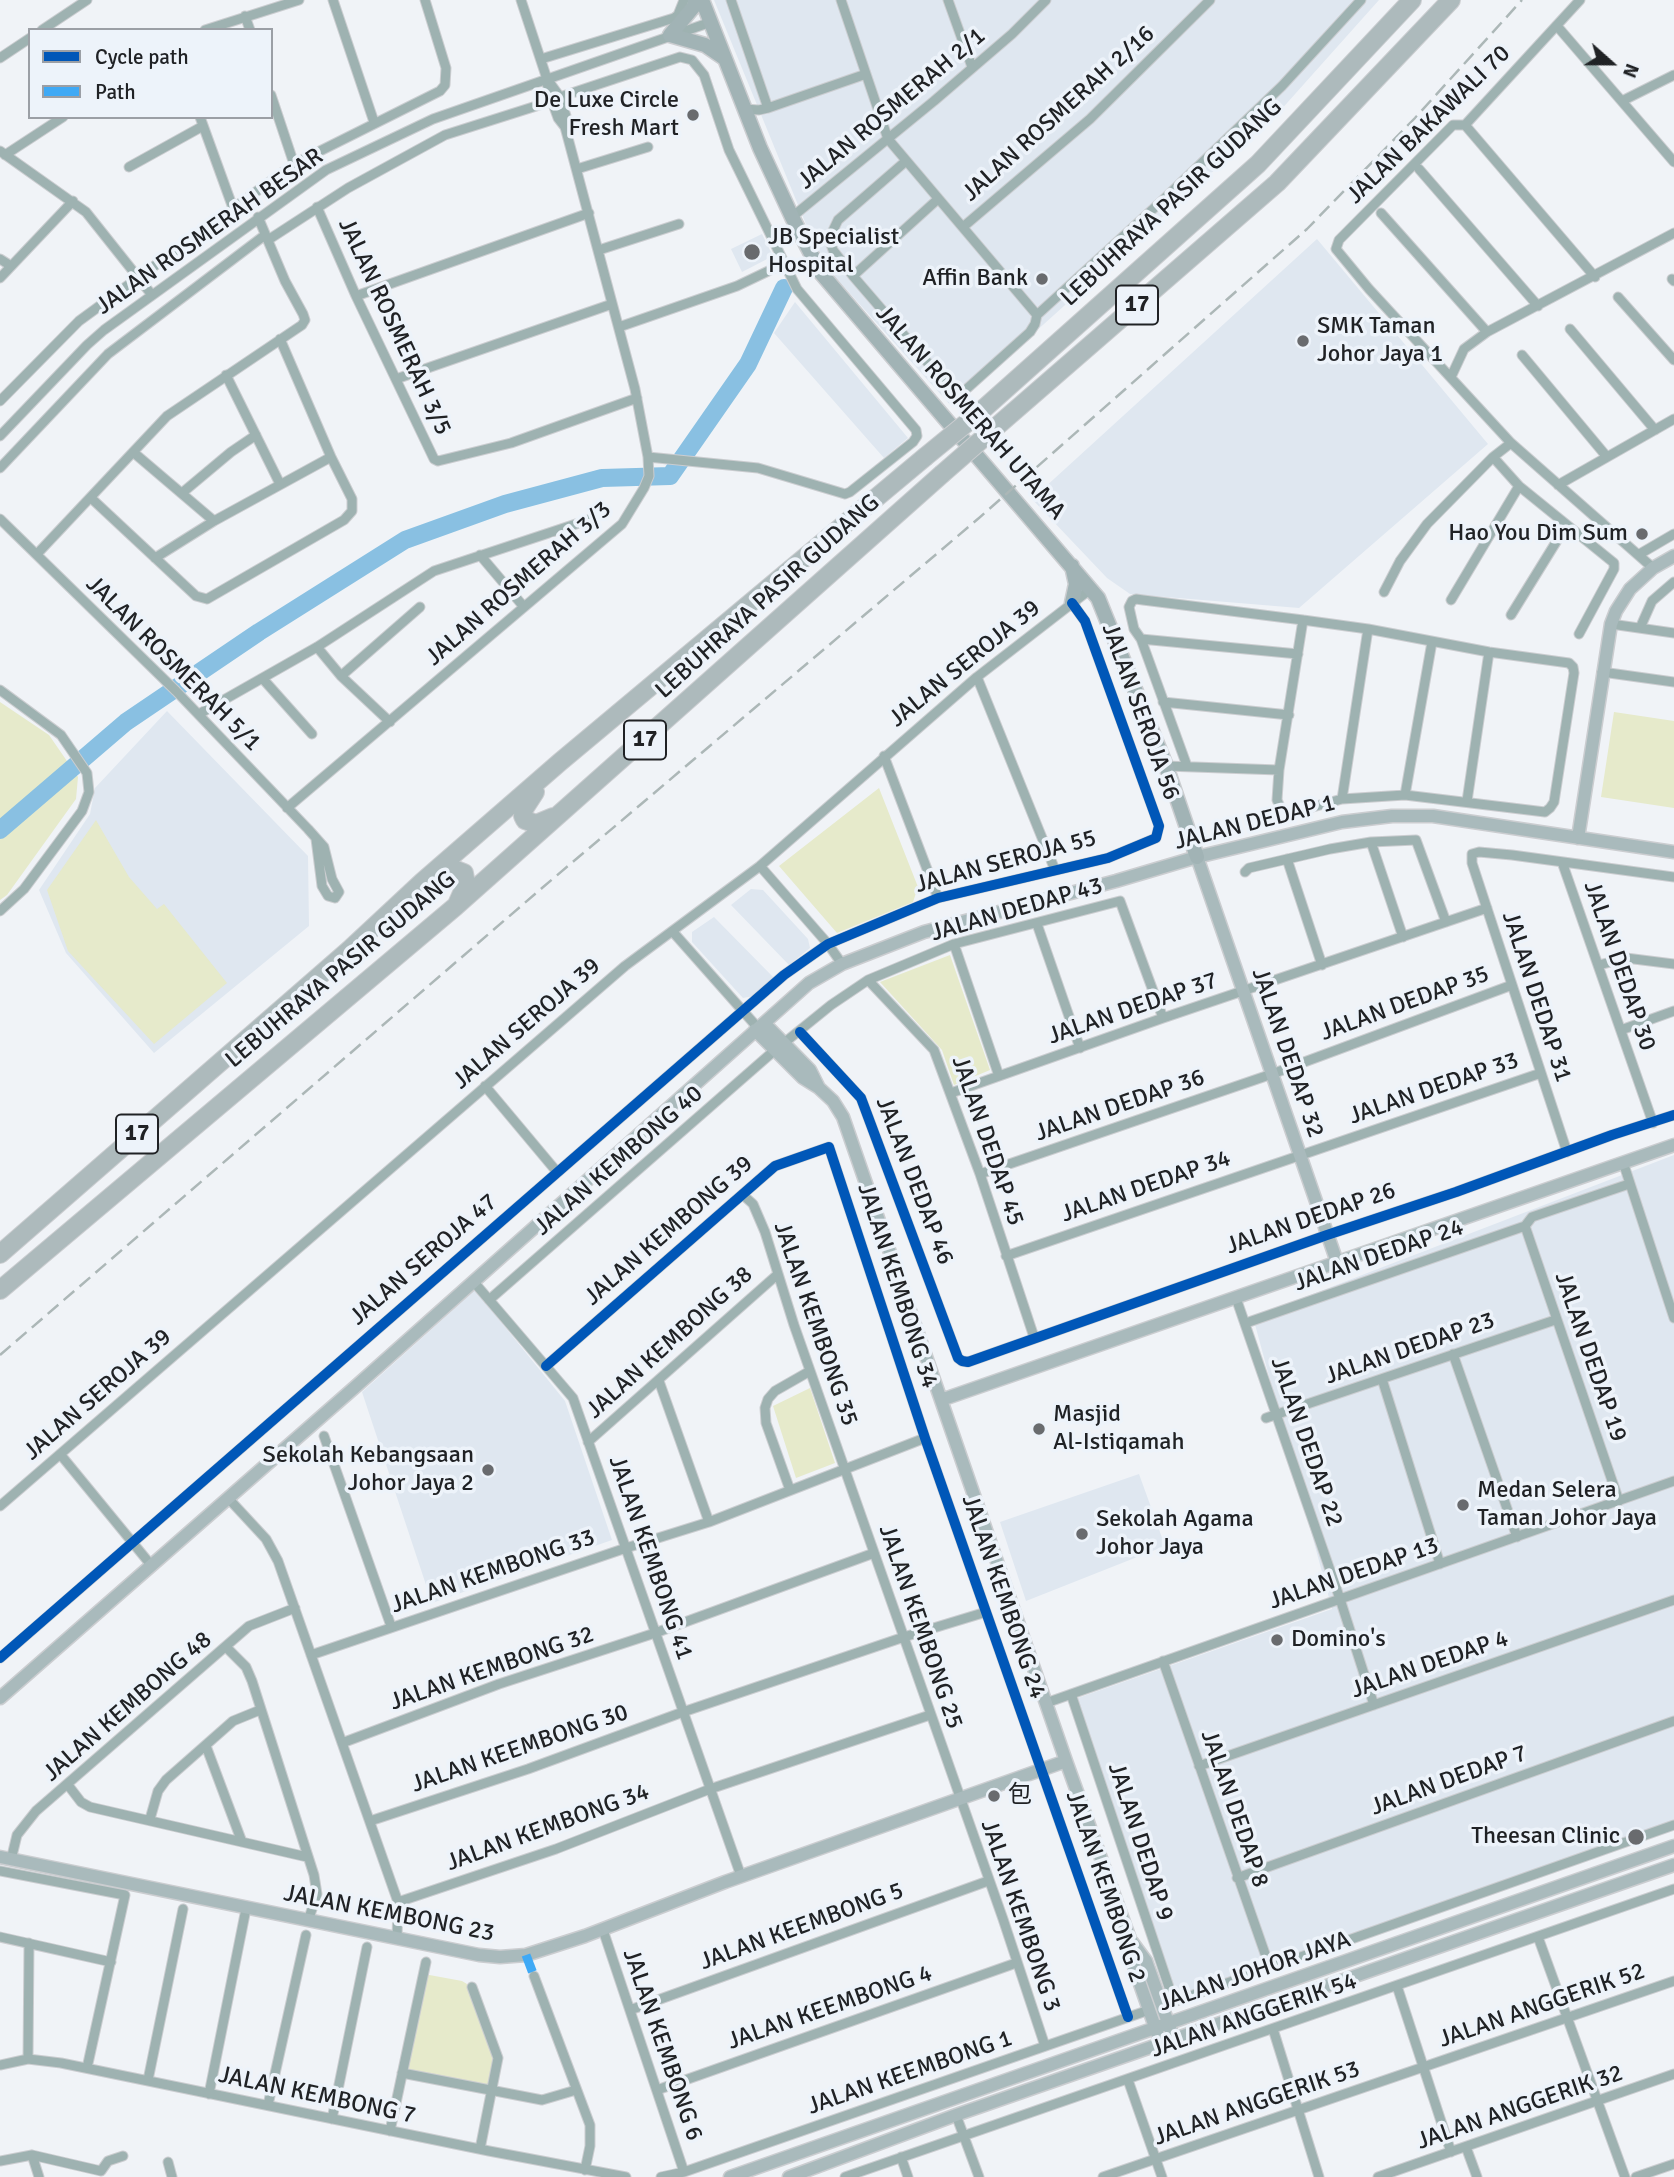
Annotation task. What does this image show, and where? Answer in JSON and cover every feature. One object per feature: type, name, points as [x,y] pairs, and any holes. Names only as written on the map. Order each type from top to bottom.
[{"type":"highway","name":"LEBUHRAYA PASIR GUDANG","points":[[0,1254],[560,762],[980,412],[1258,164],[1412,0]]},
{"type":"highway","name":"LEBUHRAYA PASIR GUDANG","points":[[0,1290],[456,906],[942,474],[1277,183],[1451,0]]},
{"type":"highway","points":[[560,762],[527,802],[523,816],[525,820],[536,824],[563,812]]},
{"type":"highway","points":[[422,882],[460,869],[464,873],[466,884],[456,906]]},
{"type":"main road","points":[[695,0],[695,5],[670,35],[705,45],[725,58]]},
{"type":"main road","name":"JALAN ROSMERAH UTAMA","points":[[702,0],[744,109],[792,217],[821,273],[1092,588],[1106,613],[1166,766],[1197,857]]},
{"type":"main road","points":[[1578,838],[1611,624],[1623,599],[1653,568],[1674,556]]},
{"type":"main road","points":[[1071,563],[1076,584],[1072,603]]},
{"type":"main road","name":"JALAN DEDAP 1","points":[[0,1698],[809,983],[842,964],[924,932],[1197,857],[1342,822],[1392,816],[1433,816],[1674,852]]},
{"type":"main road","name":"JALAN DEDAP 32","points":[[1197,857],[1337,1262]]},
{"type":"main road","points":[[759,1027],[779,1047],[810,1070],[820,1088],[843,1117],[1130,1939],[1133,1964],[1161,2044]]},
{"type":"main road","points":[[941,1400],[1674,1144]]},
{"type":"main road","name":"JALAN KEMBONG 23","points":[[6,1859],[479,1955],[526,1955],[603,1930],[741,1876],[1066,1762]]},
{"type":"main road","name":"JALAN JOHOR JAYA","points":[[730,2177],[1674,1846]]},
{"type":"main road","name":"JALAN JOHOR JAYA","points":[[789,2177],[956,2115],[1674,1866]]},
{"type":"main road","points":[[1130,1939],[1146,1961],[1168,2004],[1169,2025],[1174,2039]]},
{"type":"street","points":[[45,28],[87,0]]},
{"type":"street","points":[[211,28],[299,0]]},
{"type":"street","points":[[333,0],[374,122]]},
{"type":"street","points":[[0,401],[79,321],[294,164],[374,122],[432,96],[444,85],[446,68],[425,0]]},
{"type":"street","name":"JALAN ROSMERAH 3/3","points":[[287,808],[622,524],[645,488],[649,476],[637,398],[565,127],[566,116],[547,79],[521,0]]},
{"type":"street","points":[[541,59],[674,18],[684,0]]},
{"type":"street","points":[[731,0],[768,108]]},
{"type":"street","points":[[841,0],[888,139],[1037,315]]},
{"type":"street","points":[[948,0],[972,68]]},
{"type":"street","name":"JALAN ROSMERAH 2/1","points":[[792,217],[972,68],[1046,0]]},
{"type":"street","name":"JALAN ROSMERAH 2/16","points":[[962,227],[1090,119],[1210,0]]},
{"type":"street","points":[[906,161],[838,220],[829,239],[831,246],[853,276],[956,393],[965,392],[1030,332],[1037,315],[1282,86],[1360,0]]},
{"type":"street","name":"JALAN BAKAWALI 70","points":[[1451,377],[1369,289],[1336,249],[1339,240],[1453,125],[1465,125],[1580,0]]},
{"type":"street","points":[[245,16],[249,28]]},
{"type":"street","name":"JALAN ROSMERAH BESAR","points":[[0,436],[87,345],[319,174],[433,119],[711,22]]},
{"type":"street","points":[[1557,26],[1674,162]]},
{"type":"street","points":[[0,58],[28,39]]},
{"type":"street","points":[[0,468],[108,354],[267,238],[317,207],[445,135],[680,57],[692,60],[704,75],[729,150],[797,289],[916,430],[917,436],[913,442],[845,494],[758,468],[648,457]]},
{"type":"street","points":[[744,109],[768,108],[866,74]]},
{"type":"street","points":[[1622,101],[1674,75]]},
{"type":"street","points":[[273,101],[294,164]]},
{"type":"street","points":[[61,119],[3,153],[86,212],[152,295]]},
{"type":"street","points":[[130,166],[201,122],[233,208]]},
{"type":"street","points":[[1465,125],[1595,277]]},
{"type":"street","points":[[577,169],[648,147]]},
{"type":"street","points":[[1419,169],[1538,306]]},
{"type":"street","points":[[853,276],[938,199]]},
{"type":"street","points":[[0,278],[73,201]]},
{"type":"street","name":"JALAN ROSMERAH 3/5","points":[[317,207],[356,296],[434,459],[438,461],[510,443],[637,398]]},
{"type":"street","points":[[356,296],[589,213]]},
{"type":"street","points":[[1381,213],[1487,332]]},
{"type":"street","points":[[37,554],[167,416],[302,325],[304,320],[258,218]]},
{"type":"street","points":[[599,250],[679,224]]},
{"type":"street","points":[[1653,568],[1511,443],[1451,377],[1464,349],[1487,332],[1674,233]]},
{"type":"street","points":[[0,259],[11,266]]},
{"type":"street","points":[[619,327],[737,286],[783,264]]},
{"type":"street","points":[[1618,297],[1674,360]]},
{"type":"street","points":[[396,379],[612,304]]},
{"type":"street","points":[[1570,329],[1654,430]]},
{"type":"street","points":[[90,498],[195,596],[207,599],[349,516],[352,499],[280,339]]},
{"type":"street","points":[[1522,355],[1607,457]]},
{"type":"street","points":[[226,375],[280,484]]},
{"type":"street","points":[[1558,485],[1674,419]]},
{"type":"street","points":[[181,493],[230,452],[256,435]]},
{"type":"street","points":[[1384,592],[1400,561],[1427,524],[1493,457],[1511,443]]},
{"type":"street","points":[[133,452],[214,521]]},
{"type":"street","points":[[155,558],[214,521],[331,457]]},
{"type":"street","points":[[1493,457],[1519,486],[1612,560],[1614,566],[1579,634]]},
{"type":"street","points":[[1451,600],[1519,486]]},
{"type":"street","name":"JALAN ROSMERAH 5/1","points":[[0,519],[199,714],[324,847],[332,879],[339,892],[335,898],[328,896],[322,886],[316,839]]},
{"type":"street","points":[[199,714],[317,647],[434,571],[591,519]]},
{"type":"street","points":[[1511,615],[1566,526]]},
{"type":"street","points":[[1637,555],[1674,534]]},
{"type":"street","points":[[480,555],[524,607]]},
{"type":"street","points":[[1640,628],[1652,601],[1674,582]]},
{"type":"street","name":"JALAN SEROJA 39","points":[[0,1506],[625,966],[760,866],[977,677],[1092,588]]},
{"type":"street","points":[[1187,766],[1141,639],[1134,629],[1129,607],[1136,599],[1303,620],[1368,629],[1489,652],[1569,663],[1573,667],[1554,802],[1545,812],[1405,795],[1342,799],[1287,814],[1282,811],[1277,800],[1279,770],[1303,620]]},
{"type":"street","name":"JALAN SEROJA 56","points":[[1072,603],[1085,621],[1159,826],[1156,838]]},
{"type":"street","points":[[341,676],[420,607]]},
{"type":"street","points":[[1611,624],[1674,633]]},
{"type":"street","points":[[1342,799],[1368,629]]},
{"type":"street","points":[[1141,639],[1298,654]]},
{"type":"street","points":[[1405,795],[1432,642]]},
{"type":"street","points":[[317,647],[341,676],[390,722]]},
{"type":"street","points":[[1467,801],[1489,652]]},
{"type":"street","points":[[1602,672],[1674,681]]},
{"type":"street","points":[[977,677],[1055,870]]},
{"type":"street","points":[[263,679],[312,734]]},
{"type":"street","points":[[0,690],[61,735],[87,773],[89,792],[82,811],[24,890],[0,911]]},
{"type":"street","points":[[1163,702],[1289,715]]},
{"type":"street","points":[[884,756],[938,898]]},
{"type":"street","points":[[1166,766],[1279,770]]},
{"type":"street","name":"JALAN SEROJA 55","points":[[743,1010],[784,975],[828,944],[938,898],[1108,858],[1156,838]]},
{"type":"street","points":[[1245,872],[1249,868],[1371,842],[1416,840],[1446,922]]},
{"type":"street","points":[[1371,842],[1403,937]]},
{"type":"street","name":"JALAN DEDAP 31","points":[[1562,862],[1479,852],[1472,855],[1472,863],[1567,1152]]},
{"type":"street","points":[[1287,859],[1322,965]]},
{"type":"street","points":[[1562,862],[1674,877]]},
{"type":"street","name":"JALAN DEDAP 30","points":[[1562,862],[1653,1122]]},
{"type":"street","points":[[760,866],[842,964]]},
{"type":"street","name":"JALAN DEDAP 43","points":[[779,1047],[868,980],[954,944],[1120,901],[1163,1018]]},
{"type":"street","name":"JALAN DEDAP 37","points":[[951,1093],[1487,908]]},
{"type":"street","points":[[1037,924],[1080,1048]]},
{"type":"street","points":[[673,932],[759,1027]]},
{"type":"street","points":[[954,944],[999,1076]]},
{"type":"street","points":[[1599,965],[1626,958],[1674,964]]},
{"type":"street","name":"JALAN DEDAP 45","points":[[868,980],[934,1050],[980,1174],[1034,1337]]},
{"type":"street","name":"JALAN DEDAP 35","points":[[1272,1074],[1512,985]]},
{"type":"street","name":"JALAN SEROJA 47","points":[[0,1658],[743,1010]]},
{"type":"street","points":[[1621,1030],[1674,1011]]},
{"type":"street","name":"JALAN DEDAP 46","points":[[800,1032],[861,1098],[958,1358],[962,1362]]},
{"type":"street","name":"JALAN KEMBONG 40","points":[[489,1300],[779,1047]]},
{"type":"street","name":"JALAN DEDAP 33","points":[[1300,1154],[1541,1073]]},
{"type":"street","name":"JALAN DEDAP 36","points":[[980,1174],[1272,1074]]},
{"type":"street","points":[[485,1086],[557,1172]]},
{"type":"street","name":"JALAN DEDAP 26","points":[[962,1362],[1674,1115]]},
{"type":"street","name":"JALAN KEMBONG 39","points":[[546,1366],[775,1166],[829,1147]]},
{"type":"street","name":"JALAN KEMBONG 34","points":[[829,1147],[925,1438]]},
{"type":"street","name":"JALAN DEDAP 34","points":[[1006,1256],[1300,1154]]},
{"type":"street","points":[[1623,1162],[1674,1318]]},
{"type":"street","name":"JALAN DEDAP 24","points":[[1245,1323],[1525,1226],[1532,1217],[1629,1184]]},
{"type":"street","name":"JALAN KEMBONG 35","points":[[743,1195],[753,1204],[845,1469]]},
{"type":"street","name":"JALAN DEDAP 19","points":[[1525,1226],[1619,1501]]},
{"type":"street","name":"JALAN KEMBONG 38","points":[[588,1442],[778,1274]]},
{"type":"street","name":"JALAN KEMBONG 41","points":[[473,1280],[573,1398],[741,1876]]},
{"type":"street","name":"JALAN DEDAP 22","points":[[1236,1298],[1374,1705]]},
{"type":"street","name":"JALAN DEDAP 23","points":[[1266,1418],[1555,1320]]},
{"type":"street","points":[[1453,1354],[1517,1536]]},
{"type":"street","points":[[790,1490],[766,1423],[765,1408],[775,1391],[810,1371]]},
{"type":"street","points":[[1382,1379],[1440,1564]]},
{"type":"street","points":[[659,1381],[709,1522]]},
{"type":"street","points":[[324,1436],[391,1626]]},
{"type":"street","name":"JALAN KEMBONG 33","points":[[311,1655],[391,1626],[709,1522],[925,1438]]},
{"type":"street","name":"JALAN KEMBONG 24","points":[[925,1438],[1042,1770]]},
{"type":"street","points":[[60,1454],[150,1565]]},
{"type":"street","name":"JALAN KEMBONG 25","points":[[845,1469],[959,1798]]},
{"type":"street","name":"JALAN DEDAP 13","points":[[1046,1703],[1674,1481]]},
{"type":"street","points":[[228,1497],[273,1548],[398,1902],[397,1939]]},
{"type":"street","name":"JALAN KEMBONG 32","points":[[342,1743],[499,1684],[656,1633],[874,1553]]},
{"type":"street","name":"JALAN DEDAP 4","points":[[1199,1766],[1674,1600]]},
{"type":"street","name":"JALAN KEMBONG 48","points":[[6,1859],[17,1835],[36,1811],[250,1626],[295,1608]]},
{"type":"street","name":"JALAN KEEMBONG 30","points":[[370,1821],[528,1769],[683,1712],[904,1637],[986,1612]]},
{"type":"street","points":[[227,1648],[246,1667],[314,1875],[317,1895],[307,1921]]},
{"type":"street","name":"JALAN DEDAP 8","points":[[1163,1661],[1270,1968]]},
{"type":"street","name":"JALAN DEDAP 9","points":[[1071,1694],[1168,2004]]},
{"type":"street","points":[[150,1819],[161,1785],[233,1721],[260,1710]]},
{"type":"street","name":"JALAN KEMBONG 34","points":[[398,1902],[556,1849],[710,1789],[930,1715]]},
{"type":"street","name":"JALAN DEDAP 7","points":[[1237,1878],[1674,1721]]},
{"type":"street","points":[[206,1746],[242,1842]]},
{"type":"street","name":"JALAN KEMBONG 2","points":[[1042,1770],[1128,2017]]},
{"type":"street","points":[[68,1785],[81,1802],[90,1807],[307,1857]]},
{"type":"street","name":"JALAN KEMBONG 3","points":[[959,1798],[1045,2046]]},
{"type":"street","points":[[1168,2004],[1674,1825]]},
{"type":"street","points":[[0,1871],[125,1895],[87,2068]]},
{"type":"street","name":"JALAN KEEMBONG 5","points":[[630,2010],[988,1881]]},
{"type":"street","name":"JALAN ANGGERIK 54","points":[[845,2177],[1674,1889]]},
{"type":"street","points":[[148,2080],[183,1909]]},
{"type":"street","points":[[209,2094],[246,1909]]},
{"type":"street","name":"JALAN KEMBONG 6","points":[[603,1930],[684,2172]]},
{"type":"street","points":[[268,2105],[306,1935]]},
{"type":"street","points":[[0,1937],[111,1962]]},
{"type":"street","points":[[1538,1937],[1625,2177]]},
{"type":"street","points":[[28,2059],[29,1943]]},
{"type":"street","points":[[332,2119],[367,1947]]},
{"type":"street","points":[[390,2131],[426,1962]]},
{"type":"street","name":"JALAN KEEMBONG 4","points":[[657,2090],[1016,1963]]},
{"type":"street","points":[[534,1976],[592,2133],[586,2170]]},
{"type":"street","name":"JALAN ANGGERIK 52","points":[[1423,2067],[1674,1981]]},
{"type":"street","points":[[1397,1986],[1451,2152]]},
{"type":"street","points":[[472,1987],[498,2058],[480,2149]]},
{"type":"street","name":"JALAN KEEMBONG 1","points":[[684,2172],[1149,2010]]},
{"type":"street","points":[[1273,2029],[1319,2177]]},
{"type":"street","name":"JALAN KEMBONG 7","points":[[0,2065],[28,2059],[87,2068],[626,2177]]},
{"type":"street","name":"JALAN ANGGERIK 53","points":[[1103,2177],[1423,2067]]},
{"type":"street","points":[[402,2073],[542,2100],[576,2090]]},
{"type":"street","name":"JALAN ANGGERIK 32","points":[[1378,2177],[1674,2074]]},
{"type":"street","points":[[1128,2080],[1162,2177]]},
{"type":"street","points":[[956,2115],[979,2177]]},
{"type":"street","points":[[1466,2147],[1477,2177]]},
{"type":"street","points":[[32,2155],[38,2177]]},
{"type":"street","points":[[0,2161],[32,2155],[102,2174],[108,2161],[124,2156]]},
{"type":"street","points":[[901,2157],[908,2177]]},
{"type":"street","points":[[168,2162],[173,2177]]},
{"type":"street","points":[[1636,2177],[1674,2164]]},
{"type":"street","points":[[661,2177],[684,2172]]},
{"type":"shaded area","points":[[714,0],[1379,0],[1279,112],[952,407],[836,278],[812,239]]},
{"type":"shaded area","name":"JB Specialist Hospital","points":[[762,234],[773,256],[742,272],[731,249]]},
{"type":"shaded area","name":"SMK Taman Johor Jaya 1","points":[[1317,239],[1488,444],[1299,608],[1130,594],[1107,578],[1032,499]]},
{"type":"shaded area","points":[[795,302],[908,438],[884,458],[774,333]]},
{"type":"shaded area","points":[[167,711],[308,856],[309,926],[154,1053],[66,953],[39,890],[90,814],[95,788]]},
{"type":"shaded area","points":[[751,889],[763,890],[808,939],[810,948],[789,965],[731,905]]},
{"type":"shaded area","points":[[714,917],[775,979],[754,996],[743,998],[692,942],[692,932]]},
{"type":"shaded area","points":[[1674,1155],[1674,1823],[1176,1997],[1075,1699],[1332,1609],[1253,1317]]},
{"type":"shaded area","name":"Sekolah Kebangsaan Johor Jaya 2","points":[[475,1290],[565,1401],[612,1540],[432,1603],[362,1392]]},
{"type":"shaded area","name":"Sekolah Agama Johor Jaya","points":[[1139,1474],[1165,1546],[1026,1601],[1000,1522]]},
{"type":"green space","points":[[0,702],[49,735],[78,777],[76,799],[7,895],[0,900]]},
{"type":"green space","points":[[1614,712],[1674,721],[1674,808],[1601,797]]},
{"type":"green space","points":[[879,788],[918,887],[913,902],[837,933],[779,866]]},
{"type":"green space","points":[[96,820],[129,877],[157,909],[164,904],[227,983],[154,1044],[68,951],[47,890]]},
{"type":"green space","points":[[950,955],[990,1070],[954,1085],[942,1050],[880,982]]},
{"type":"green space","points":[[810,1388],[835,1463],[796,1478],[773,1406]]},
{"type":"green space","points":[[424,1974],[462,1981],[472,1987],[498,2058],[493,2091],[402,2073]]},
{"type":"waterway","points":[[0,830],[126,722],[259,632],[405,540],[505,504],[602,478],[670,476],[748,364],[784,288]]},
{"type":"railway","points":[[0,1355],[542,888],[979,518],[1307,229],[1415,118],[1522,0]]},
{"type":"marked path","points":[[526,1955],[534,1976]]},
{"type":"cycle path","points":[[0,1658],[784,975],[828,944],[938,898],[1108,858],[1156,838],[1159,826],[1085,621],[1072,603]]},
{"type":"cycle path","points":[[800,1032],[861,1098],[958,1358],[968,1362],[1674,1115]]},
{"type":"cycle path","points":[[546,1366],[775,1166],[829,1147],[925,1438],[1128,2017]]},
{"type":"place","name":"De Luxe Circle Fresh Mart","points":[[693,115]]},
{"type":"place","name":"JB Specialist Hospital","points":[[752,252]]},
{"type":"place","name":"Affin Bank","points":[[1042,279]]},
{"type":"place","name":"SMK Taman Johor Jaya 1","points":[[1303,341]]},
{"type":"place","name":"Hao You Dim Sum","points":[[1642,534]]},
{"type":"place","name":"Masjid Al-Istiqamah","points":[[1039,1429]]},
{"type":"place","name":"Sekolah Kebangsaan Johor Jaya 2","points":[[488,1470]]},
{"type":"place","name":"Medan Selera Taman Johor Jaya","points":[[1463,1505]]},
{"type":"place","name":"Sekolah Agama Johor Jaya","points":[[1082,1534]]},
{"type":"place","name":"Domino's","points":[[1277,1640]]},
{"type":"place","name":"包","points":[[994,1796]]},
{"type":"place","name":"Theesan Clinic","points":[[1636,1837]]}]
